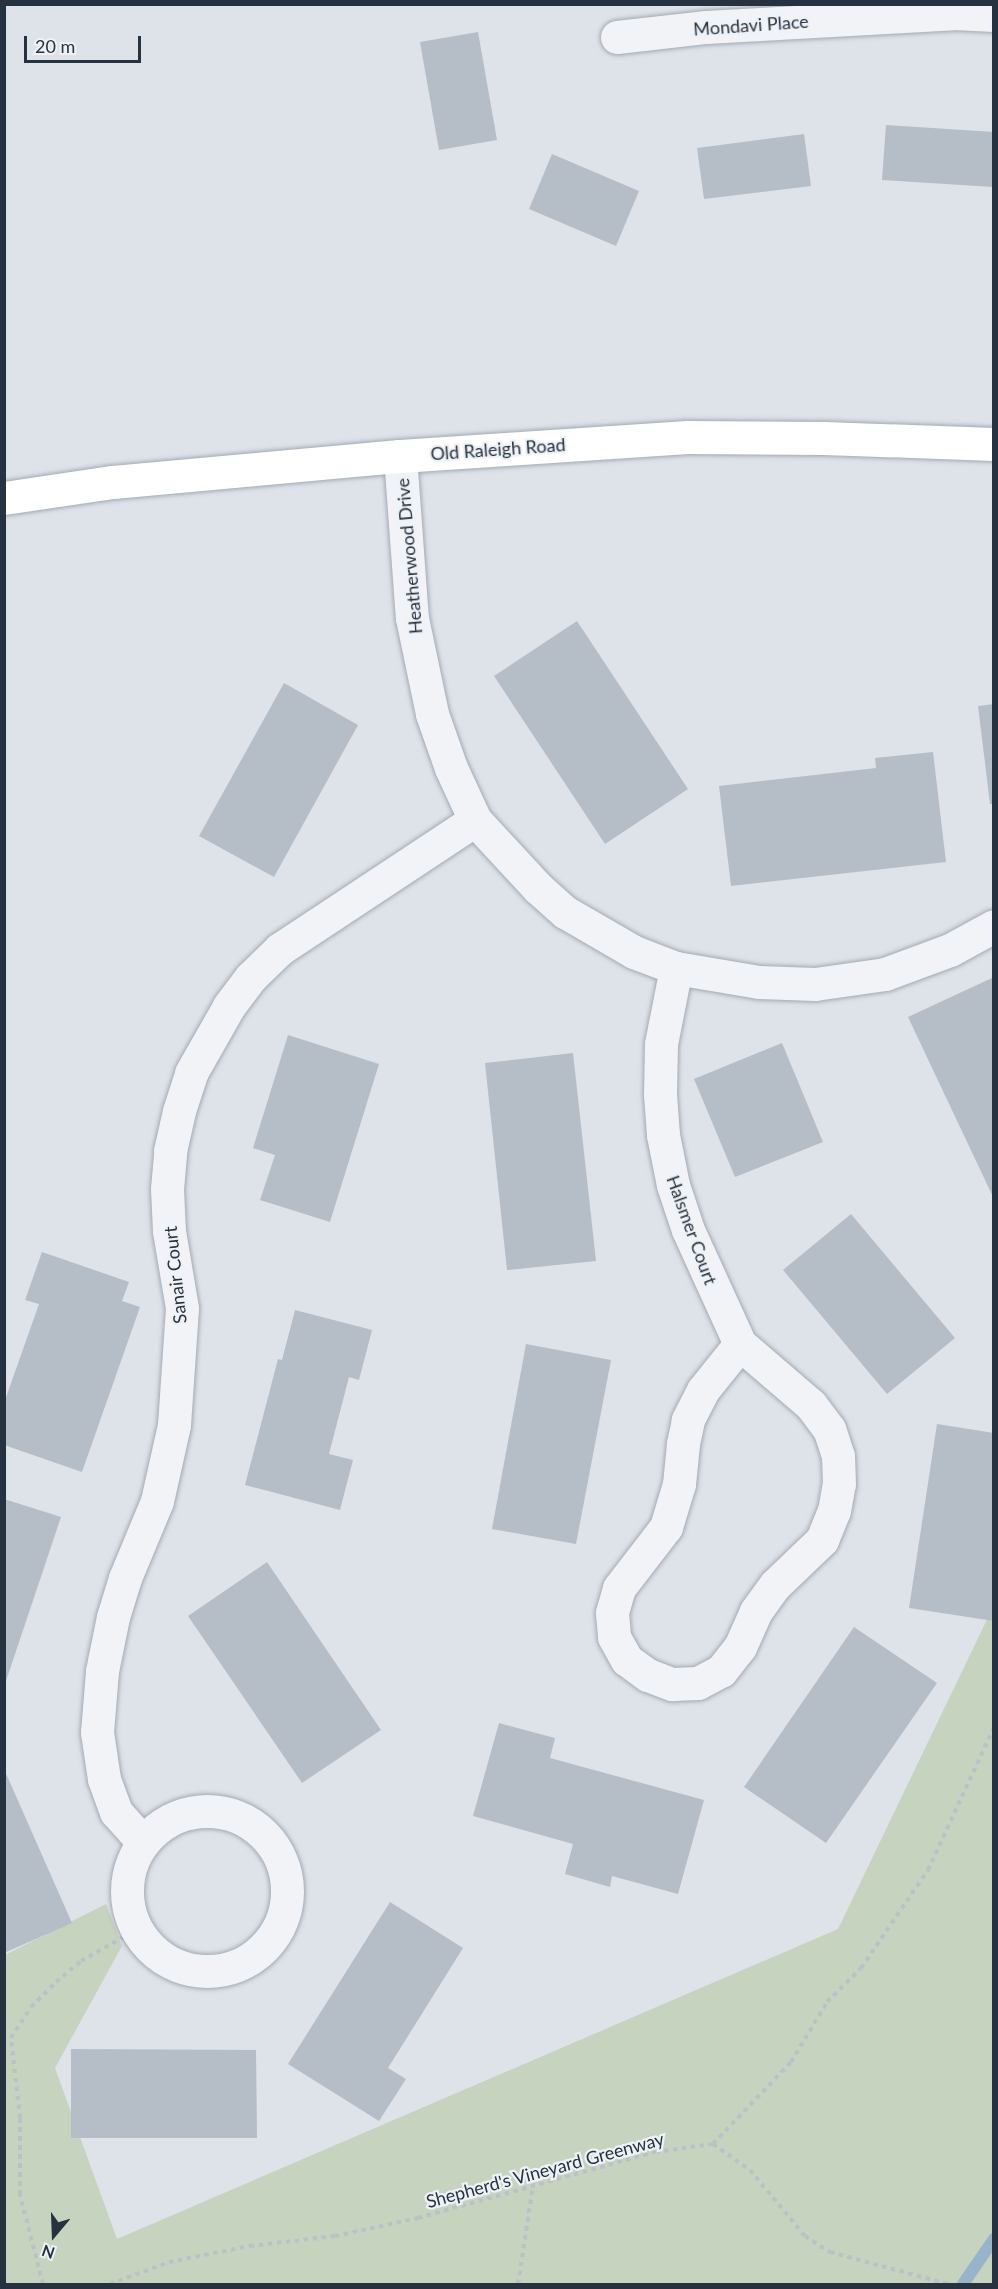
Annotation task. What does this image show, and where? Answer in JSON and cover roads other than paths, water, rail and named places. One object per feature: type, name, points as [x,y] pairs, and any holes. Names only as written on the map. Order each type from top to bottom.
[{"type":"main road","name":"Old Raleigh Road","points":[[4,498],[113,482],[399,456],[687,437],[824,438],[993,444]]},
{"type":"street","name":"Mondavi Place","points":[[617,37],[729,25],[954,13],[993,15]]},
{"type":"street","name":"Heatherwood Drive","points":[[399,456],[414,629],[432,714],[451,768],[475,820],[538,888],[565,912],[634,952],[676,968],[759,981],[815,984],[885,974],[950,950],[993,926]]},
{"type":"street","name":"Sanair Court","points":[[143,1842],[116,1812],[104,1779],[98,1732],[102,1671],[113,1617],[125,1578],[157,1501],[174,1425],[182,1308],[170,1231],[167,1189],[170,1151],[179,1111],[191,1074],[229,1006],[258,970],[280,949],[475,820]]},
{"type":"street","name":"Halsmer Court","points":[[676,968],[661,1044],[660,1094],[663,1135],[673,1185],[688,1230],[740,1344],[811,1405],[829,1429],[838,1456],[839,1484],[834,1511],[822,1540],[775,1585],[756,1611],[741,1647],[721,1671],[698,1683],[672,1684],[648,1675],[627,1660],[614,1637],[612,1613],[620,1588],[666,1527],[679,1484],[688,1420],[703,1390],[740,1344]]},
{"type":"street","points":[[210,1810],[236,1815],[259,1828],[276,1848],[286,1871],[288,1897],[283,1922],[269,1944],[249,1960],[225,1970],[199,1972],[174,1965],[153,1951],[136,1930],[128,1908],[126,1885],[132,1862],[143,1842],[162,1824],[185,1813],[210,1810]]},
{"type":"waterway","points":[[963,2284],[994,2239]]}]
